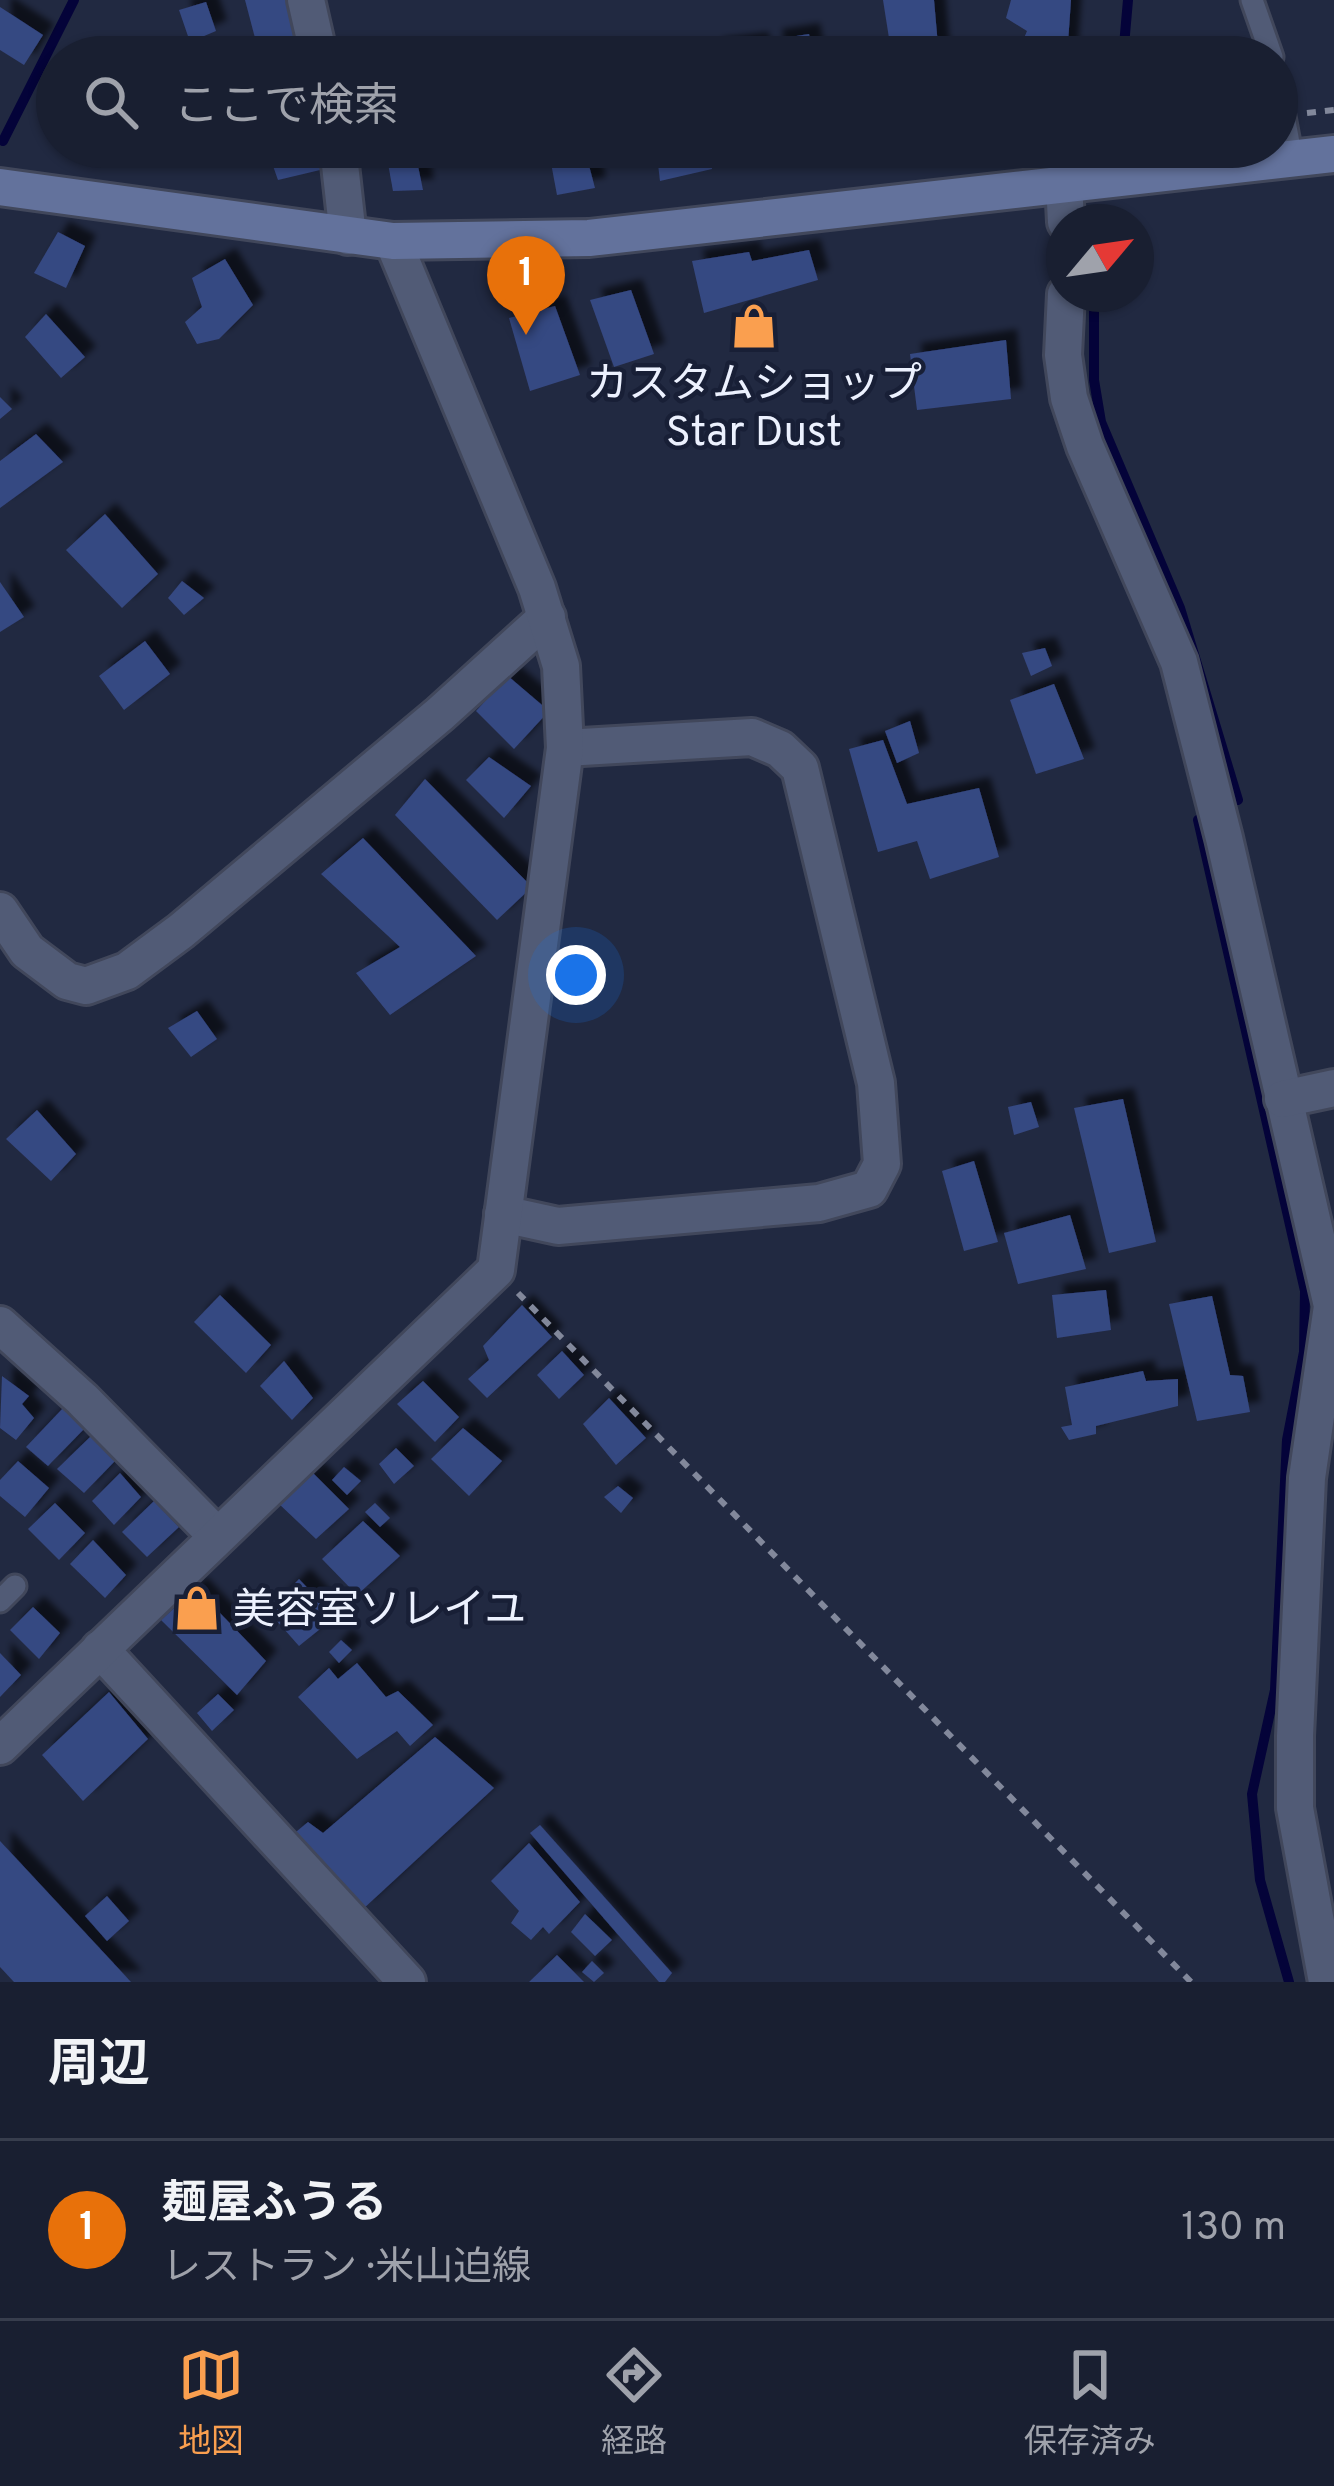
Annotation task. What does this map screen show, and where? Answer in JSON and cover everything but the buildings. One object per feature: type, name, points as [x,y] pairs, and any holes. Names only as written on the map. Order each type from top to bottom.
[{"type":"main road","points":[[1298,158],[1334,154]]},
{"type":"main road","points":[[0,187],[393,241],[589,238],[1208,168]]},
{"type":"street","points":[[306,0],[314,36]]},
{"type":"street","points":[[340,168],[348,236]]},
{"type":"street","points":[[1071,204],[1076,183]]},
{"type":"street","points":[[0,1746],[496,1270],[565,748],[561,666],[547,617],[393,241]]},
{"type":"street","points":[[1065,312],[1069,398],[1084,446],[1179,662],[1332,1306],[1307,1478],[1295,1736],[1295,1808],[1327,1982]]},
{"type":"street","points":[[0,911],[27,951],[67,981],[86,986],[127,971],[440,714],[547,617]]},
{"type":"street","points":[[502,1214],[558,1226],[819,1203],[869,1190],[882,1164],[876,1083],[800,768],[780,749],[752,737],[565,748]]},
{"type":"street","points":[[1283,1099],[1334,1088]]},
{"type":"street","points":[[0,1324],[82,1399],[217,1536]]},
{"type":"street","points":[[100,1649],[406,1982]]},
{"type":"lane","points":[[1252,0],[1265,36]]},
{"type":"path","points":[[1309,112],[1334,110]]},
{"type":"path","points":[[496,1270],[1191,1982]]},
{"type":"waterway","points":[[56,36],[74,0]]},
{"type":"waterway","points":[[1125,36],[1128,0]]},
{"type":"waterway","points":[[3,141],[36,75]]},
{"type":"waterway","points":[[1094,312],[1094,380],[1101,422],[1180,608],[1238,800]]},
{"type":"waterway","points":[[1198,820],[1305,1291],[1304,1352],[1287,1440],[1275,1690],[1252,1794],[1260,1880],[1289,1982]]},
{"type":"place","name":"カスタムショップ Star Dust","points":[[754,326]]},
{"type":"place","name":"麺屋ふうる","points":[[526,335]]},
{"type":"place","name":"美容室ソレイユ","points":[[197,1608]]}]
